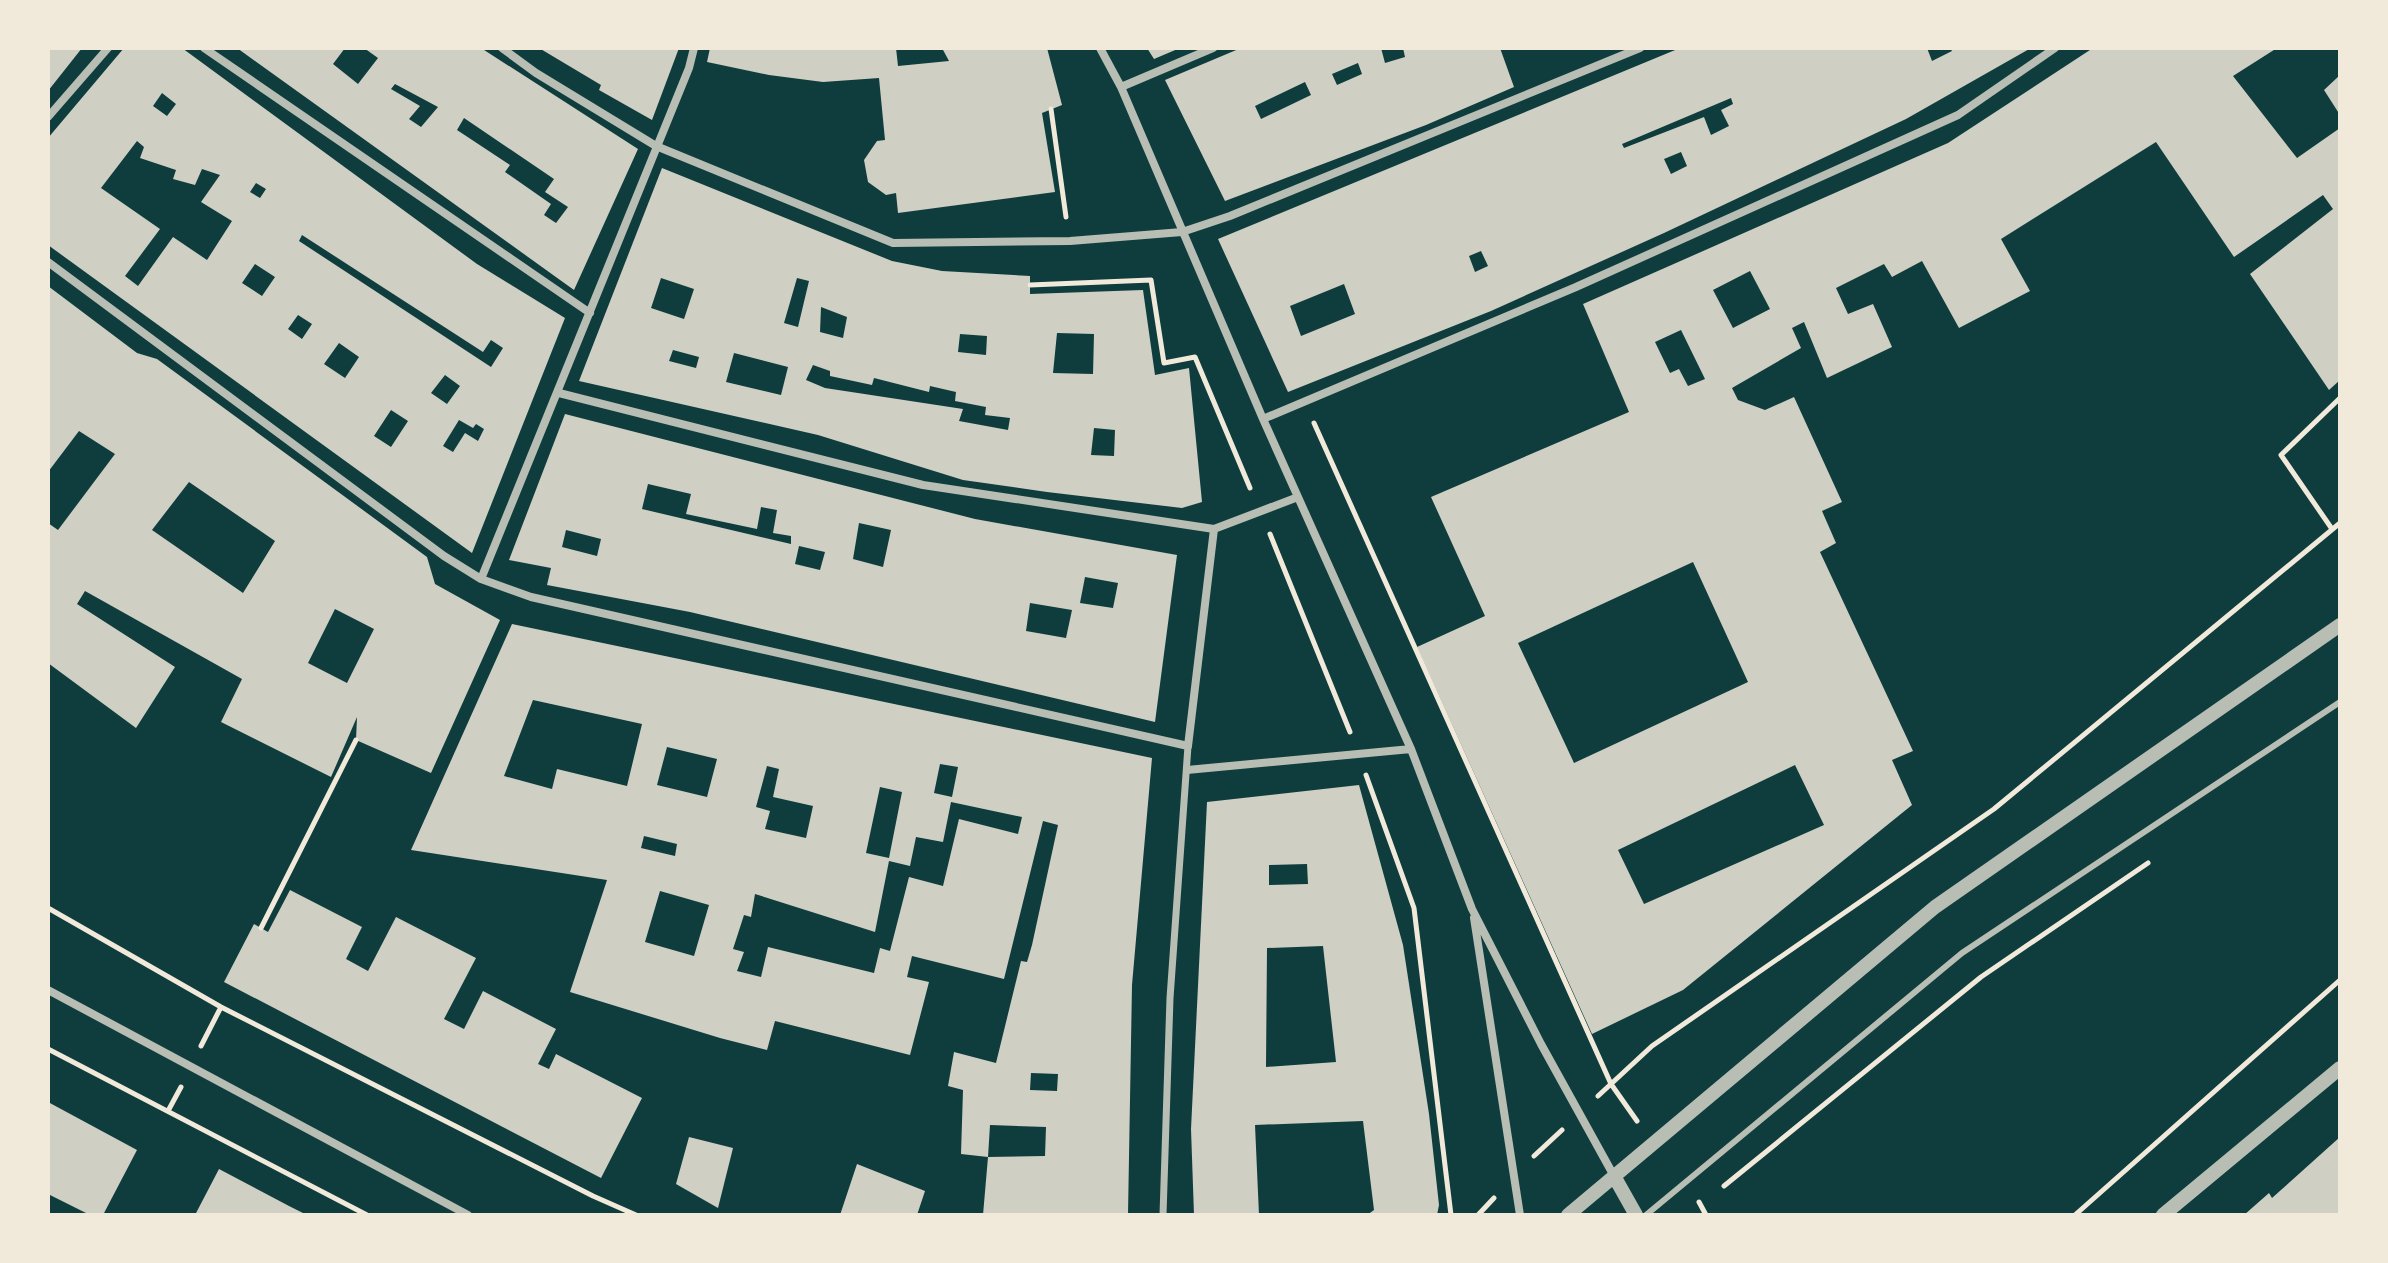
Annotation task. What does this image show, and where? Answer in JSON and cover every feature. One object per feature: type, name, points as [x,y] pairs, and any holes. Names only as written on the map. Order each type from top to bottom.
[{"type":"street","points":[[48,117],[108,48]]},
{"type":"street","points":[[204,48],[590,313]]},
{"type":"street","points":[[502,48],[536,73],[656,146],[893,243],[1070,241],[1182,232],[1259,205],[1623,51],[1640,48]]},
{"type":"street","points":[[481,579],[559,393],[689,68],[694,48]]},
{"type":"street","points":[[1100,48],[1121,87],[1263,419],[1411,749],[1472,909],[1541,1044],[1636,1215]]},
{"type":"street","points":[[1121,87],[1213,48]]},
{"type":"street","points":[[1263,419],[1576,287],[1958,115],[2055,48]]},
{"type":"street","points":[[48,262],[444,556],[481,579],[531,597],[629,621],[819,661],[1188,746]]},
{"type":"street","points":[[559,393],[923,485],[1214,529],[1298,497]]},
{"type":"street","points":[[1163,1215],[1170,998],[1188,746],[1214,529]]},
{"type":"street","points":[[1568,1215],[1935,907],[2340,625]]},
{"type":"street","points":[[1187,770],[1411,749]]},
{"type":"street","points":[[1472,909],[1520,1215]]},
{"type":"street","points":[[48,990],[468,1215]]},
{"type":"street","points":[[2163,1215],[2340,1068]]},
{"type":"street","points":[[440,1215],[445,1203]]},
{"type":"lane","points":[[1646,1215],[1962,953],[2340,702]]},
{"type":"path","points":[[1051,109],[1070,241]]},
{"type":"path","points":[[1030,285],[1151,280],[1164,363],[1195,357],[1359,755],[1414,908],[1451,1215]]},
{"type":"path","points":[[2332,529],[2281,455],[2340,398]]},
{"type":"path","points":[[1305,402],[1611,1084]]},
{"type":"path","points":[[1478,1215],[1515,1174],[1652,1046],[1994,809],[2340,523]]},
{"type":"path","points":[[261,928],[356,740]]},
{"type":"path","points":[[1713,1195],[1981,977],[2161,854]]},
{"type":"path","points":[[48,908],[221,1007],[636,1215]]},
{"type":"path","points":[[2075,1215],[2340,980]]},
{"type":"path","points":[[48,1049],[367,1215]]},
{"type":"path","points":[[1694,1210],[1701,1205]]},
{"type":"building","points":[[48,48],[82,48],[48,91]]},
{"type":"building","points":[[124,48],[182,48],[477,264],[565,318],[472,553],[48,245],[48,138]],"holes":[[[162,93],[176,104],[167,116],[153,106]],[[137,141],[144,147],[140,158],[176,170],[173,179],[195,185],[202,169],[220,175],[201,202],[232,221],[207,260],[173,237],[138,286],[125,276],[160,229],[101,188]],[[256,183],[266,189],[260,198],[250,192]],[[302,235],[483,352],[491,340],[503,348],[491,367],[299,241]],[[255,264],[275,277],[262,296],[242,283]],[[298,315],[312,324],[302,339],[288,329]],[[339,343],[359,357],[345,378],[324,364]],[[445,375],[460,386],[447,404],[431,393]],[[391,410],[408,421],[391,447],[374,436]],[[459,420],[473,428],[476,424],[484,429],[478,441],[465,433],[453,452],[443,446]]]},
{"type":"building","points":[[237,48],[345,48],[333,64],[358,84],[378,58],[364,48],[481,48],[638,149],[574,290]],"holes":[[[395,84],[438,107],[421,127],[409,119],[420,106],[391,89]],[[464,118],[554,179],[545,192],[568,207],[556,223],[544,215],[551,204],[505,172],[510,165],[457,130]]]},
{"type":"building","points":[[539,48],[679,48],[652,120],[599,90],[601,85]]},
{"type":"building","points":[[710,48],[896,48],[898,66],[949,61],[942,48],[1047,48],[1062,105],[1042,113],[1055,192],[898,213],[896,193],[886,195],[868,182],[864,160],[877,141],[885,140],[879,78],[823,82],[769,75],[707,62]]},
{"type":"building","points":[[1147,48],[1180,48],[1154,59]]},
{"type":"building","points":[[1241,48],[1381,48],[1385,63],[1405,57],[1403,48],[1500,48],[1514,87],[1426,125],[1225,201],[1165,80]],"holes":[[[1358,63],[1362,74],[1337,85],[1332,74]],[[1305,82],[1311,95],[1261,119],[1255,106]]]},
{"type":"building","points":[[1680,48],[1927,48],[1932,61],[1952,51],[1950,48],[2031,48],[1906,119],[1664,233],[1491,311],[1288,392],[1218,239]],"holes":[[[1731,98],[1733,104],[1721,110],[1729,126],[1711,135],[1704,117],[1624,148],[1622,144]],[[1681,152],[1687,166],[1671,174],[1664,159]],[[1481,251],[1488,266],[1475,272],[1469,256]],[[1344,284],[1355,314],[1301,336],[1290,306]]]},
{"type":"building","points":[[2093,48],[2277,48],[2233,76],[2297,158],[2340,128],[2340,380],[2329,390],[2250,274],[2333,209],[2323,195],[2234,257],[2156,142],[2001,239],[2030,291],[1959,328],[1922,261],[1892,277],[1884,264],[1836,288],[1848,314],[1873,304],[1892,347],[1827,378],[1804,322],[1792,328],[1801,348],[1732,388],[1738,400],[1765,410],[1794,397],[1842,502],[1822,511],[1836,543],[1820,552],[1913,751],[1892,760],[1912,805],[1683,990],[1592,1034],[1417,647],[1485,616],[1431,497],[1629,412],[1583,304],[1948,143]],"holes":[[[1750,271],[1770,309],[1733,328],[1713,290]],[[1681,330],[1705,379],[1688,386],[1679,369],[1670,373],[1655,342]],[[1693,562],[1748,682],[1574,763],[1518,643]],[[1795,765],[1824,825],[1644,904],[1618,850]]]},
{"type":"building","points":[[2340,75],[2340,115],[2324,90]]},
{"type":"building","points":[[662,168],[892,261],[942,271],[1030,276],[1030,294],[1143,290],[1155,375],[1189,368],[1202,502],[1182,508],[963,480],[818,435],[579,381]],"holes":[[[661,278],[694,289],[684,319],[651,308]],[[797,278],[809,281],[798,327],[784,323]],[[821,307],[847,317],[843,338],[820,332]],[[1057,333],[1094,334],[1093,374],[1053,373]],[[960,334],[987,336],[986,355],[958,352]],[[673,350],[699,357],[696,368],[669,361]],[[734,353],[788,367],[781,395],[726,382]],[[813,365],[830,371],[830,376],[872,385],[874,378],[929,392],[930,386],[956,392],[955,401],[986,407],[985,415],[1010,418],[1008,430],[959,421],[963,409],[825,388],[806,380]],[[1094,428],[1115,430],[1114,456],[1091,455]]]},
{"type":"building","points":[[48,286],[137,353],[157,359],[427,557],[435,584],[500,620],[431,773],[356,740],[357,717],[331,777],[221,722],[242,679],[85,591],[77,604],[175,667],[136,728],[48,663],[48,523],[58,530],[115,454],[79,431],[48,472]],"holes":[[[189,482],[275,541],[243,593],[152,530]],[[335,609],[374,629],[347,683],[308,663]]]},
{"type":"building","points":[[565,414],[975,519],[1177,555],[1155,722],[690,612],[547,585],[551,568],[509,560]],"holes":[[[648,484],[691,494],[686,514],[757,529],[761,507],[777,510],[773,533],[791,536],[791,544],[642,509]],[[859,523],[891,530],[883,567],[853,559]],[[566,530],[601,539],[597,556],[562,547]],[[799,546],[825,552],[820,570],[795,564]],[[1085,577],[1118,583],[1113,608],[1080,603]],[[1030,603],[1072,610],[1066,638],[1026,631]]]},
{"type":"building","points":[[512,624],[1152,758],[1132,985],[1128,1215],[983,1215],[988,1157],[961,1154],[963,1090],[948,1086],[954,1052],[996,1063],[1021,961],[1027,962],[1032,945],[1058,825],[1043,821],[1004,979],[912,956],[907,977],[929,982],[910,1055],[775,1021],[767,1050],[570,992],[607,880],[411,850]],"holes":[[[533,700],[642,724],[627,786],[557,769],[552,789],[504,776]],[[667,747],[717,759],[707,797],[657,785]],[[940,764],[958,767],[952,797],[934,793]],[[767,766],[779,769],[773,797],[813,806],[806,838],[765,829],[770,811],[756,807]],[[880,787],[902,792],[889,858],[866,853]],[[951,802],[1022,817],[1018,834],[959,819],[943,886],[909,877],[890,951],[880,948],[874,973],[768,947],[761,977],[737,971],[744,952],[733,949],[744,915],[751,917],[755,894],[875,932],[889,861],[910,866],[916,837],[943,842]],[[644,836],[677,844],[675,856],[641,848]],[[660,891],[709,905],[694,956],[645,942]],[[1031,1073],[1058,1074],[1057,1091],[1030,1090]],[[990,1125],[1046,1127],[1045,1156],[988,1157]]]},
{"type":"building","points":[[1359,785],[1403,945],[1429,1114],[1439,1205],[1437,1215],[1367,1215],[1374,1210],[1363,1121],[1255,1125],[1259,1215],[1194,1215],[1191,1129],[1207,802]],"holes":[[[1307,864],[1308,884],[1269,885],[1269,865]],[[1323,946],[1336,1062],[1266,1067],[1267,948]]]},
{"type":"building","points":[[290,890],[362,927],[346,959],[368,971],[396,917],[476,958],[444,1019],[464,1029],[483,991],[556,1029],[538,1064],[549,1069],[556,1054],[642,1098],[601,1178],[224,982],[254,924],[268,932]]},
{"type":"building","points":[[48,1102],[137,1150],[103,1215],[90,1215],[48,1194]]},
{"type":"building","points":[[689,1137],[733,1148],[718,1208],[676,1184]]},
{"type":"building","points":[[2340,1137],[2340,1215],[2244,1215],[2269,1193],[2272,1198]]},
{"type":"building","points":[[857,1164],[925,1191],[917,1215],[840,1215]]},
{"type":"building","points":[[219,1169],[289,1206],[307,1215],[195,1215]]}]
